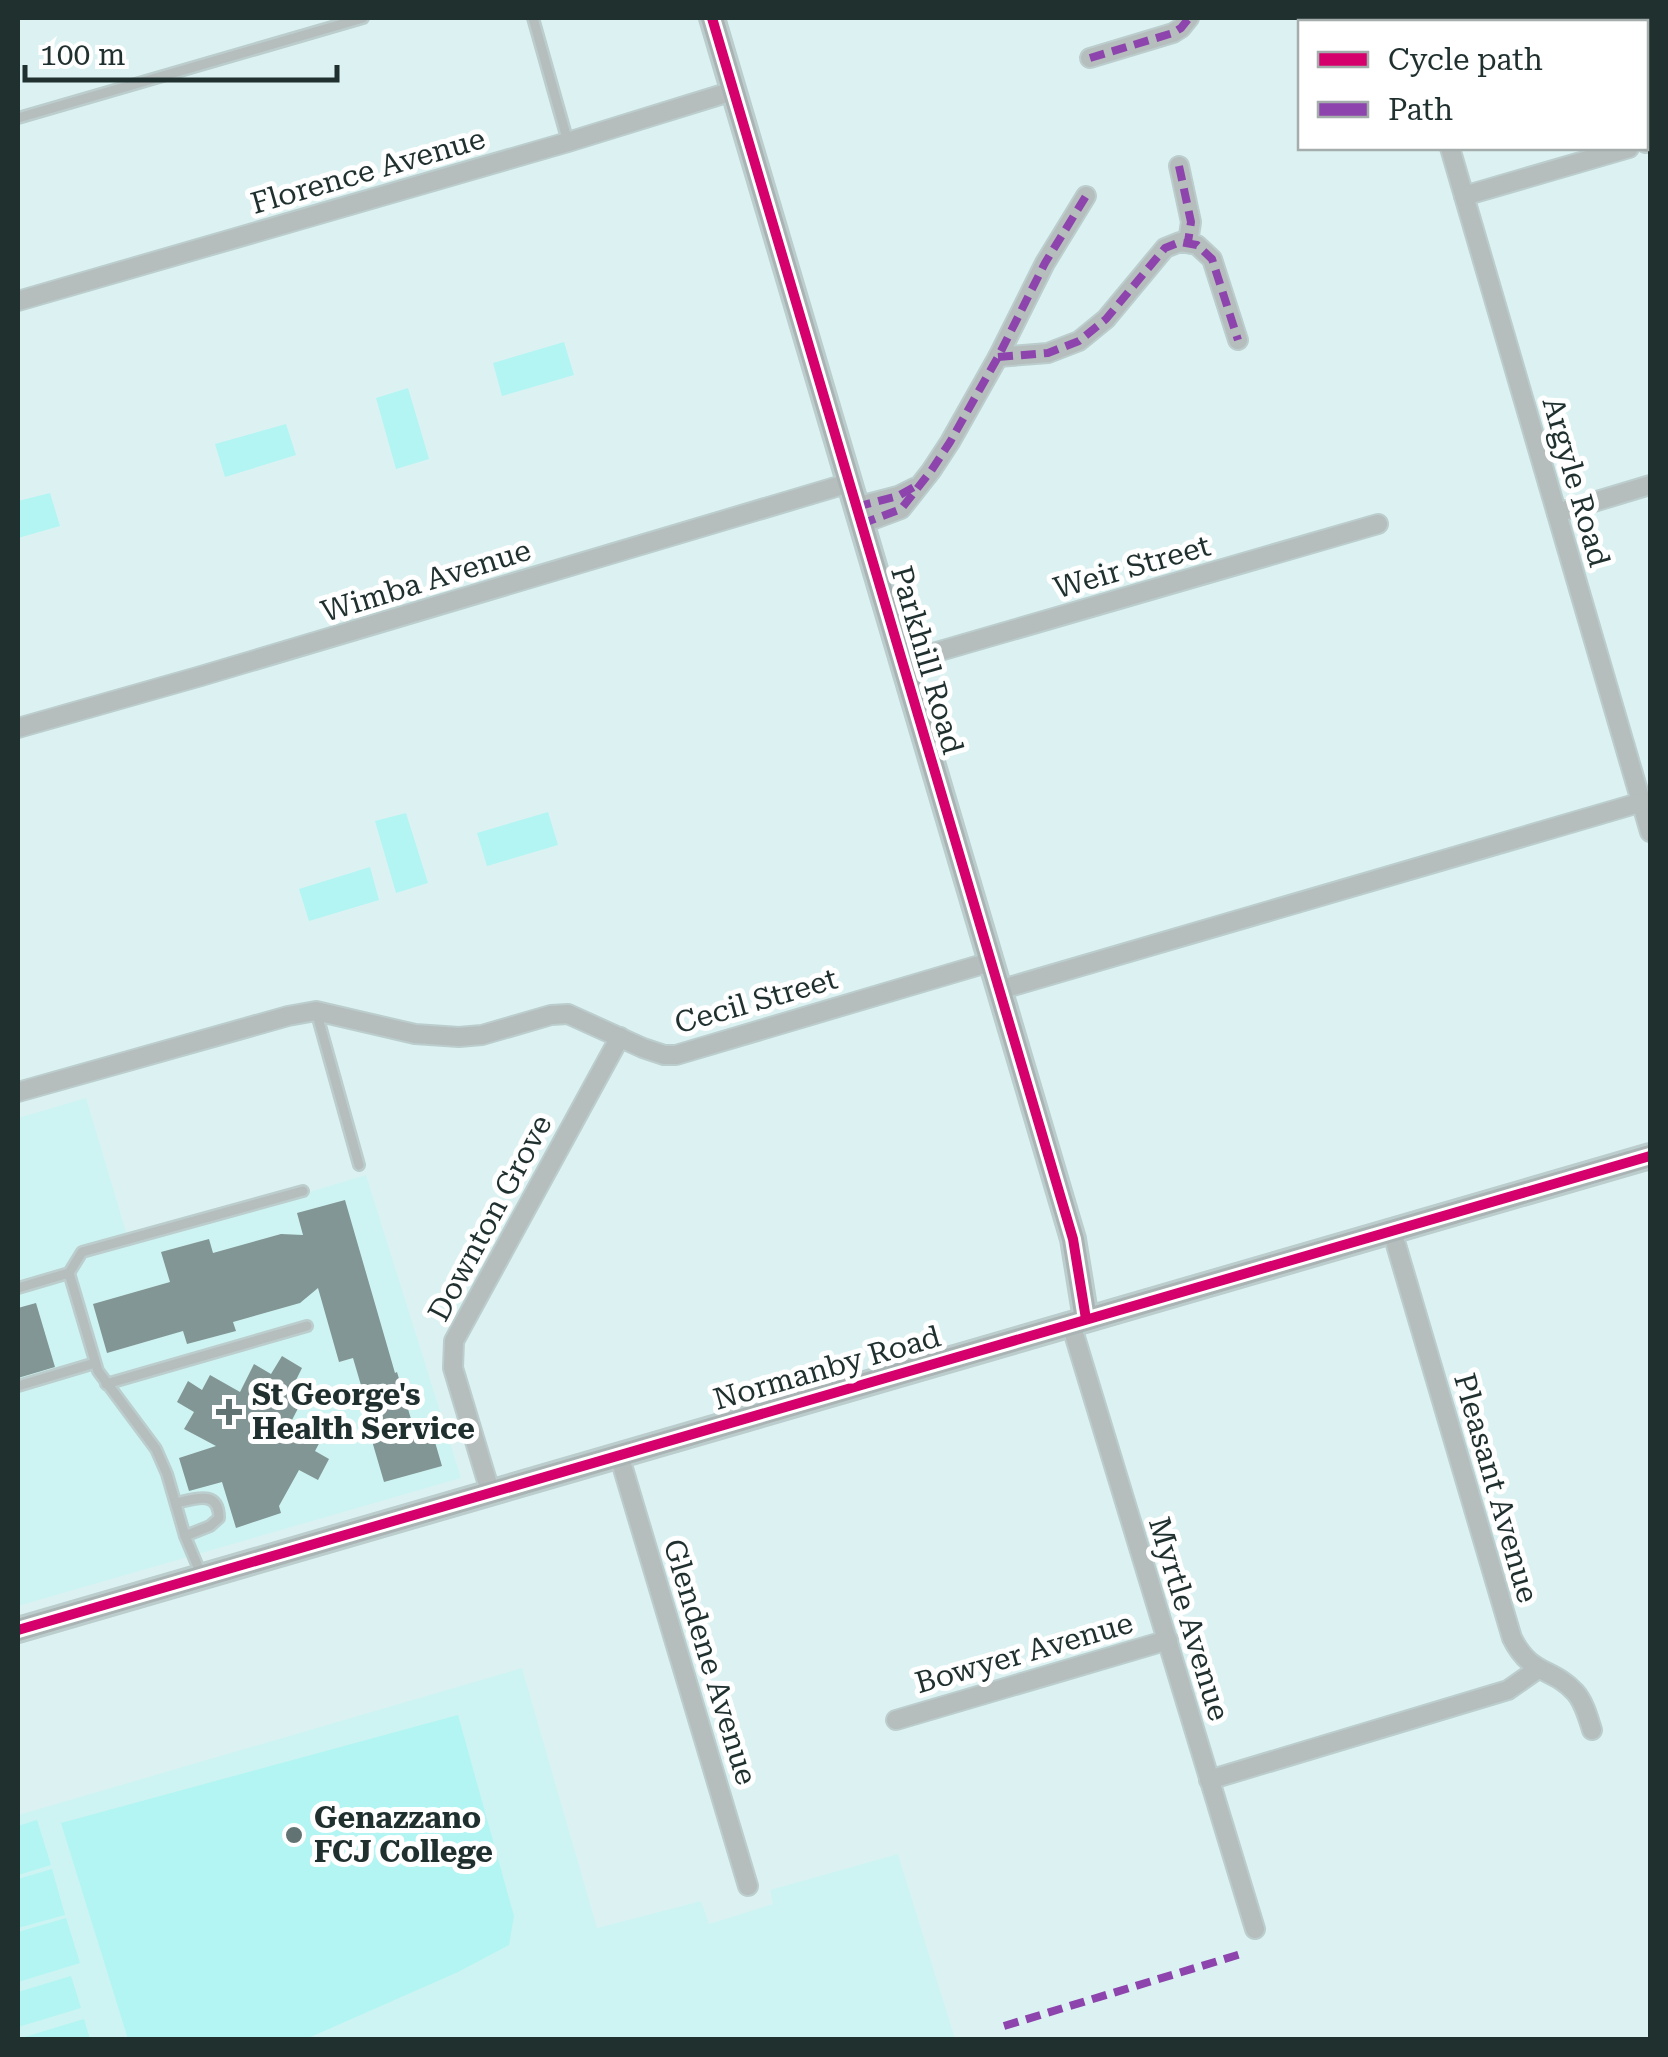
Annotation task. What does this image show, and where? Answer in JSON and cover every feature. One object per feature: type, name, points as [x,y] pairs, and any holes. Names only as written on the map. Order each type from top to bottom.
[{"type":"street","name":"Parkhill Road","points":[[712,18],[1073,1239],[1088,1319]]},
{"type":"street","points":[[1090,58],[1174,33],[1188,18]]},
{"type":"street","name":"Florence Avenue","points":[[18,301],[733,92]]},
{"type":"street","name":"Argyle Road","points":[[1451,150],[1650,832]]},
{"type":"street","points":[[1464,196],[1622,150]]},
{"type":"street","points":[[1178,166],[1191,222],[1188,242]]},
{"type":"street","points":[[858,516],[918,485],[950,442],[1045,262],[1086,196]]},
{"type":"street","points":[[998,357],[1048,352],[1079,341],[1106,319],[1165,248],[1188,242],[1212,259],[1238,340]]},
{"type":"street","name":"Wimba Avenue","points":[[18,728],[849,484]]},
{"type":"street","points":[[1557,513],[1650,486]]},
{"type":"street","name":"Weir Street","points":[[902,662],[1378,524]]},
{"type":"street","points":[[999,990],[1645,807]]},
{"type":"street","name":"Cecil Street","points":[[18,1092],[316,1011],[416,1034],[460,1037],[568,1014],[664,1055],[690,1052],[990,962]]},
{"type":"street","name":"Downton Grove","points":[[490,1492],[452,1368],[454,1341],[620,1037]]},
{"type":"street","name":"Normanby Road","points":[[18,1630],[1650,1156]]},
{"type":"street","name":"Pleasant Avenue","points":[[1392,1232],[1512,1638],[1525,1660],[1574,1691],[1592,1730]]},
{"type":"street","name":"Myrtle Avenue","points":[[1088,1319],[1168,1640],[1255,1930]]},
{"type":"street","name":"Glendene Avenue","points":[[619,1454],[748,1886]]},
{"type":"street","name":"Bowyer Avenue","points":[[896,1720],[1168,1640]]},
{"type":"street","points":[[1209,1780],[1508,1690],[1538,1669]]},
{"type":"lane","points":[[18,118],[363,18]]},
{"type":"lane","points":[[533,18],[568,142]]},
{"type":"lane","points":[[316,1011],[359,1165]]},
{"type":"lane","points":[[202,1578],[156,1449],[94,1362],[70,1274],[82,1252],[303,1191]]},
{"type":"lane","points":[[18,1288],[70,1274]]},
{"type":"lane","points":[[106,1384],[307,1326]]},
{"type":"lane","points":[[18,1386],[94,1362]]},
{"type":"lane","points":[[176,1503],[208,1498],[220,1514],[215,1522],[185,1536]]},
{"type":"shaded area","points":[[564,342],[574,375],[502,396],[493,363]]},
{"type":"shaded area","points":[[408,388],[429,459],[396,469],[376,398]]},
{"type":"shaded area","points":[[286,424],[296,455],[225,477],[215,444]]},
{"type":"shaded area","points":[[50,493],[60,526],[18,538],[18,501]]},
{"type":"shaded area","points":[[548,812],[558,845],[487,866],[477,833]]},
{"type":"shaded area","points":[[406,813],[428,883],[396,893],[375,821]]},
{"type":"shaded area","points":[[370,867],[379,900],[309,921],[299,889]]},
{"type":"shaded area","name":"St George's Health Service","points":[[86,1098],[127,1235],[306,1186],[309,1192],[366,1175],[461,1478],[18,1606],[18,1118]]},
{"type":"shaded area","name":"Genazzano FCJ College","points":[[522,1668],[597,1928],[701,1901],[709,1924],[773,1904],[770,1890],[898,1854],[955,2039],[18,2040],[18,1815]]},
{"type":"shaded area","points":[[458,1715],[514,1916],[509,1945],[458,1972],[306,2039],[128,2039],[61,1823]]},
{"type":"shaded area","points":[[37,1820],[51,1865],[18,1875],[18,1826]]},
{"type":"shaded area","points":[[52,1869],[65,1915],[18,1928],[18,1879]]},
{"type":"shaded area","points":[[66,1918],[80,1963],[18,1982],[18,1932]]},
{"type":"shaded area","points":[[71,1976],[81,2008],[18,2027],[18,1992]]},
{"type":"shaded area","points":[[84,2019],[90,2039],[18,2039]]},
{"type":"building","points":[[345,1200],[414,1429],[430,1425],[442,1466],[384,1482],[372,1441],[377,1440],[353,1358],[339,1362],[318,1288],[300,1303],[233,1322],[236,1331],[187,1344],[183,1331],[107,1353],[93,1304],[170,1282],[161,1252],[209,1239],[213,1253],[281,1234],[303,1235],[297,1213]]},
{"type":"building","points":[[36,1303],[55,1367],[18,1378],[18,1308]]},
{"type":"building","points":[[282,1356],[302,1368],[295,1382],[308,1389],[292,1420],[322,1438],[315,1451],[329,1459],[318,1480],[299,1470],[279,1506],[281,1513],[236,1528],[222,1482],[189,1491],[179,1458],[216,1446],[184,1429],[194,1412],[177,1402],[188,1381],[202,1390],[210,1375],[240,1392],[254,1364],[271,1374]]},
{"type":"marked path","points":[[1090,58],[1173,33],[1189,18]]},
{"type":"marked path","points":[[1179,166],[1191,222],[1188,242]]},
{"type":"marked path","points":[[861,524],[901,509],[931,471],[1086,196]]},
{"type":"marked path","points":[[998,357],[1048,353],[1079,341],[1106,319],[1165,248],[1180,242],[1197,245],[1212,259],[1238,340]]},
{"type":"marked path","points":[[856,507],[898,496],[914,487]]},
{"type":"marked path","points":[[1004,2026],[1241,1954]]},
{"type":"cycle path","points":[[712,18],[1073,1239],[1086,1319]]},
{"type":"cycle path","points":[[18,1630],[1650,1156]]},
{"type":"place","name":"St George's Health Service","points":[[229,1412]]},
{"type":"place","name":"Genazzano FCJ College","points":[[294,1835]]}]
